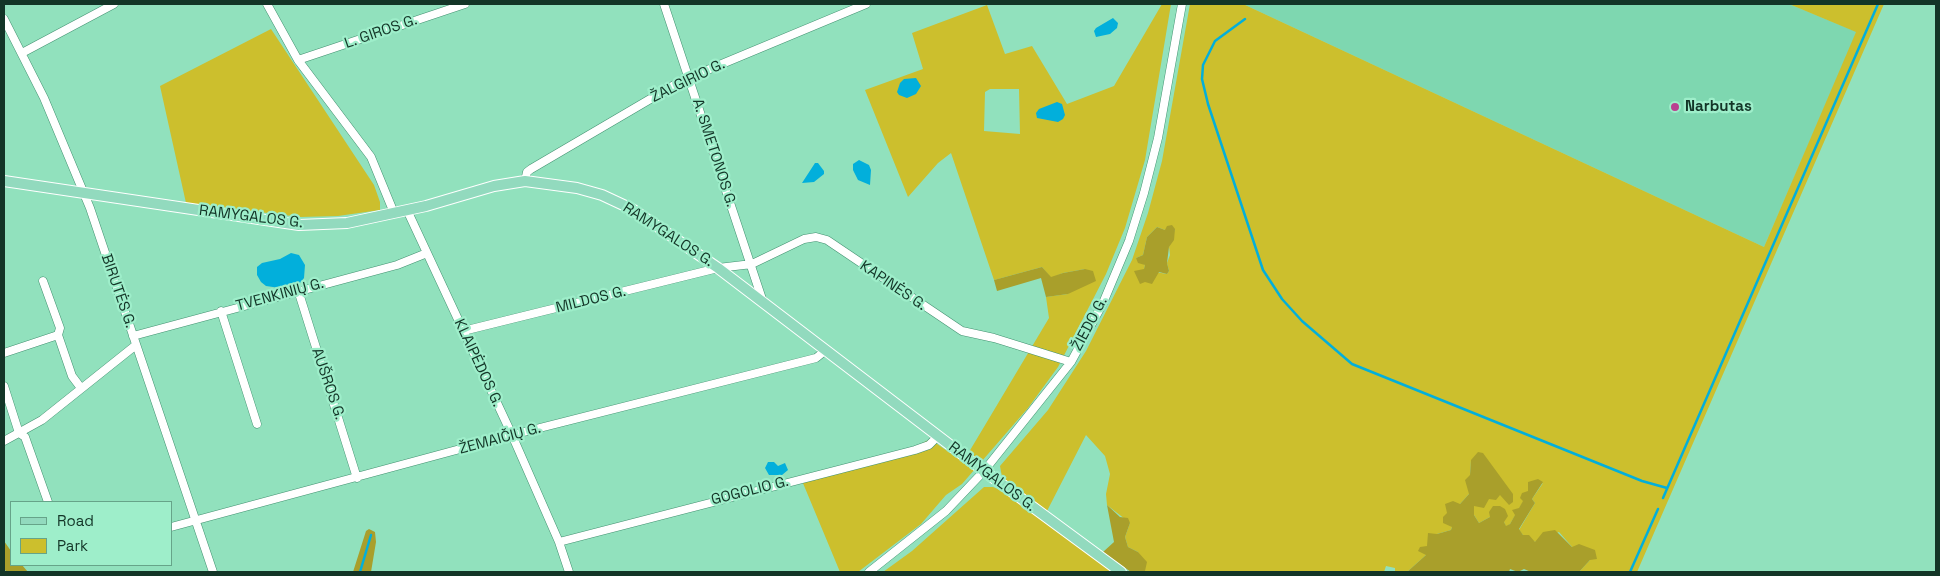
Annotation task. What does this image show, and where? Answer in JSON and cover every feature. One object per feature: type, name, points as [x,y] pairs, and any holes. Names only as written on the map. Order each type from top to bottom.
[{"type":"main road","name":"RAMYGALOS G.","points":[[4,181],[299,225],[346,223],[408,210],[494,186],[525,181],[577,188],[602,195],[632,209],[718,268],[984,471],[1121,572]]},
{"type":"street","points":[[22,53],[114,4]]},
{"type":"street","points":[[267,4],[298,60],[371,157],[394,213]]},
{"type":"street","name":"L. GIROS G.","points":[[298,60],[454,6],[465,4]]},
{"type":"street","name":"A. SMETONOS G.","points":[[664,4],[752,264],[763,302]]},
{"type":"street","name":"ŽALGIRIO G.","points":[[525,181],[527,172],[531,168],[690,78],[866,4]]},
{"type":"street","name":"ŽIEDO G.","points":[[869,572],[946,511],[984,471],[1070,362],[1103,303],[1129,241],[1144,193],[1158,138],[1182,4]]},
{"type":"street","name":"BIRUTĖS G.","points":[[4,19],[62,139],[82,194],[90,208],[194,521],[213,572]]},
{"type":"street","name":"KLAIPĖDOS G.","points":[[408,210],[512,436],[559,542],[569,572]]},
{"type":"street","name":"KAPINĖS G.","points":[[718,268],[752,264],[804,239],[816,237],[828,240],[962,331],[994,338],[1070,362]]},
{"type":"street","name":"TVENKINIŲ G.","points":[[133,336],[298,290],[397,265],[427,253]]},
{"type":"street","name":"MILDOS G.","points":[[463,331],[718,268]]},
{"type":"street","points":[[44,280],[60,328],[58,335],[72,376],[81,388]]},
{"type":"street","name":"AUŠROS G.","points":[[298,290],[338,411],[357,478]]},
{"type":"street","points":[[221,311],[257,424]]},
{"type":"street","points":[[4,353],[58,335]]},
{"type":"street","points":[[4,441],[42,420],[136,345]]},
{"type":"street","name":"ŽEMAIČIŲ G.","points":[[172,527],[512,436],[816,358],[826,350]]},
{"type":"street","points":[[4,386],[19,433],[24,437],[48,501]]},
{"type":"street","name":"GOGOLIO G.","points":[[559,542],[666,512],[915,450],[929,444],[938,436]]},
{"type":"shaded area","name":"Narbutas","points":[[1243,4],[1789,4],[1857,32],[1764,247]]},
{"type":"shaded area","points":[[1172,225],[1175,229],[1174,240],[1169,247],[1167,263],[1169,271],[1167,274],[1159,272],[1152,284],[1145,282],[1140,284],[1134,271],[1144,269],[1145,265],[1138,263],[1136,258],[1143,255],[1147,237],[1157,227],[1165,230],[1167,226]]},
{"type":"shaded area","points":[[1042,267],[1051,277],[1085,269],[1093,271],[1096,281],[1068,294],[1046,297],[1041,278],[997,291],[994,280]]},
{"type":"shaded area","points":[[1478,452],[1483,453],[1513,494],[1513,502],[1509,505],[1500,495],[1496,500],[1489,499],[1484,508],[1474,506],[1474,515],[1479,523],[1490,517],[1489,512],[1493,506],[1500,506],[1505,509],[1508,516],[1504,522],[1506,526],[1510,524],[1515,515],[1512,510],[1519,508],[1523,501],[1520,498],[1522,493],[1528,491],[1528,482],[1538,479],[1543,482],[1532,499],[1535,503],[1519,529],[1523,535],[1529,535],[1535,542],[1543,532],[1555,530],[1572,547],[1579,544],[1595,550],[1597,559],[1590,560],[1579,572],[1531,572],[1524,569],[1518,572],[1510,569],[1509,572],[1407,572],[1426,555],[1418,551],[1420,547],[1427,546],[1428,533],[1437,534],[1451,530],[1452,527],[1443,523],[1443,517],[1447,513],[1445,504],[1453,501],[1460,504],[1469,494],[1465,480],[1470,475],[1471,460]]},
{"type":"shaded area","points":[[1107,505],[1120,517],[1128,518],[1130,523],[1125,537],[1128,547],[1138,552],[1147,562],[1145,571],[1131,572],[1103,552],[1114,542]]},
{"type":"shaded area","points":[[369,529],[375,532],[376,542],[371,572],[353,572],[366,531]]},
{"type":"shaded area","points":[[4,541],[10,550],[10,566],[23,566],[28,572],[7,572],[4,569]]},
{"type":"green space","points":[[1162,4],[1171,4],[1145,160],[1125,228],[1106,274],[1058,367],[1028,408],[962,484],[946,495],[921,524],[858,572],[840,572],[800,476],[915,447],[930,439],[963,462],[1049,318],[1046,297],[1068,294],[1085,269],[1063,273],[1051,278],[1042,267],[994,280],[951,153],[938,163],[908,197],[865,90],[923,69],[912,33],[987,5],[1005,54],[1032,46],[1067,104],[1114,86]],"holes":[[[990,89],[1019,89],[1020,134],[984,131],[985,92]]]},
{"type":"green space","points":[[1190,4],[1243,4],[1764,247],[1856,32],[1789,4],[1884,4],[1637,572],[1579,572],[1590,560],[1585,548],[1573,548],[1559,532],[1535,542],[1523,535],[1519,530],[1535,503],[1532,499],[1543,483],[1529,492],[1510,524],[1506,527],[1504,522],[1490,517],[1479,523],[1474,515],[1471,460],[1469,494],[1460,504],[1451,530],[1437,534],[1427,546],[1426,555],[1407,572],[1395,572],[1395,568],[1386,566],[1384,572],[1139,572],[1145,570],[1138,552],[1128,547],[1125,537],[1130,523],[1107,505],[1106,494],[1110,474],[1105,456],[1086,435],[1047,511],[1002,477],[1000,466],[1048,410],[1086,351],[1132,260],[1148,213],[1162,161]],"holes":[[[1157,227],[1165,230],[1175,229],[1169,247],[1170,255],[1167,263],[1169,271],[1167,274],[1144,270],[1145,265],[1136,258],[1143,255],[1147,237]]]},
{"type":"green space","points":[[271,29],[374,185],[380,202],[380,210],[338,216],[300,217],[186,203],[160,86]]},
{"type":"green space","points":[[984,487],[993,487],[1000,490],[1113,572],[883,572],[912,551]]},
{"type":"water","points":[[1113,18],[1118,23],[1117,28],[1110,34],[1096,37],[1094,31],[1096,28]]},
{"type":"water","points":[[916,78],[921,86],[916,94],[907,98],[899,95],[897,92],[900,83],[904,79]]},
{"type":"water","points":[[1057,102],[1062,104],[1065,115],[1063,119],[1058,122],[1037,118],[1036,113],[1039,109]]},
{"type":"water","points":[[859,160],[869,165],[871,170],[870,185],[858,180],[853,170],[853,164]]},
{"type":"water","points":[[815,163],[818,163],[824,174],[814,182],[802,183]]},
{"type":"water","points":[[291,253],[299,255],[305,265],[304,278],[300,283],[280,288],[266,286],[261,282],[257,275],[257,267],[262,263],[280,259]]},
{"type":"water","points":[[768,462],[774,462],[778,466],[785,463],[788,470],[782,475],[769,475],[765,468]]},
{"type":"waterway","points":[[1663,498],[1878,4]]},
{"type":"waterway","points":[[1245,19],[1215,41],[1203,65],[1202,79],[1208,104],[1263,270],[1282,299],[1302,321],[1352,364],[1642,481],[1667,488]]},
{"type":"waterway","points":[[1630,572],[1658,509]]},
{"type":"waterway","points":[[360,572],[371,535]]},
{"type":"place","name":"Narbutas","points":[[1675,107]]}]
